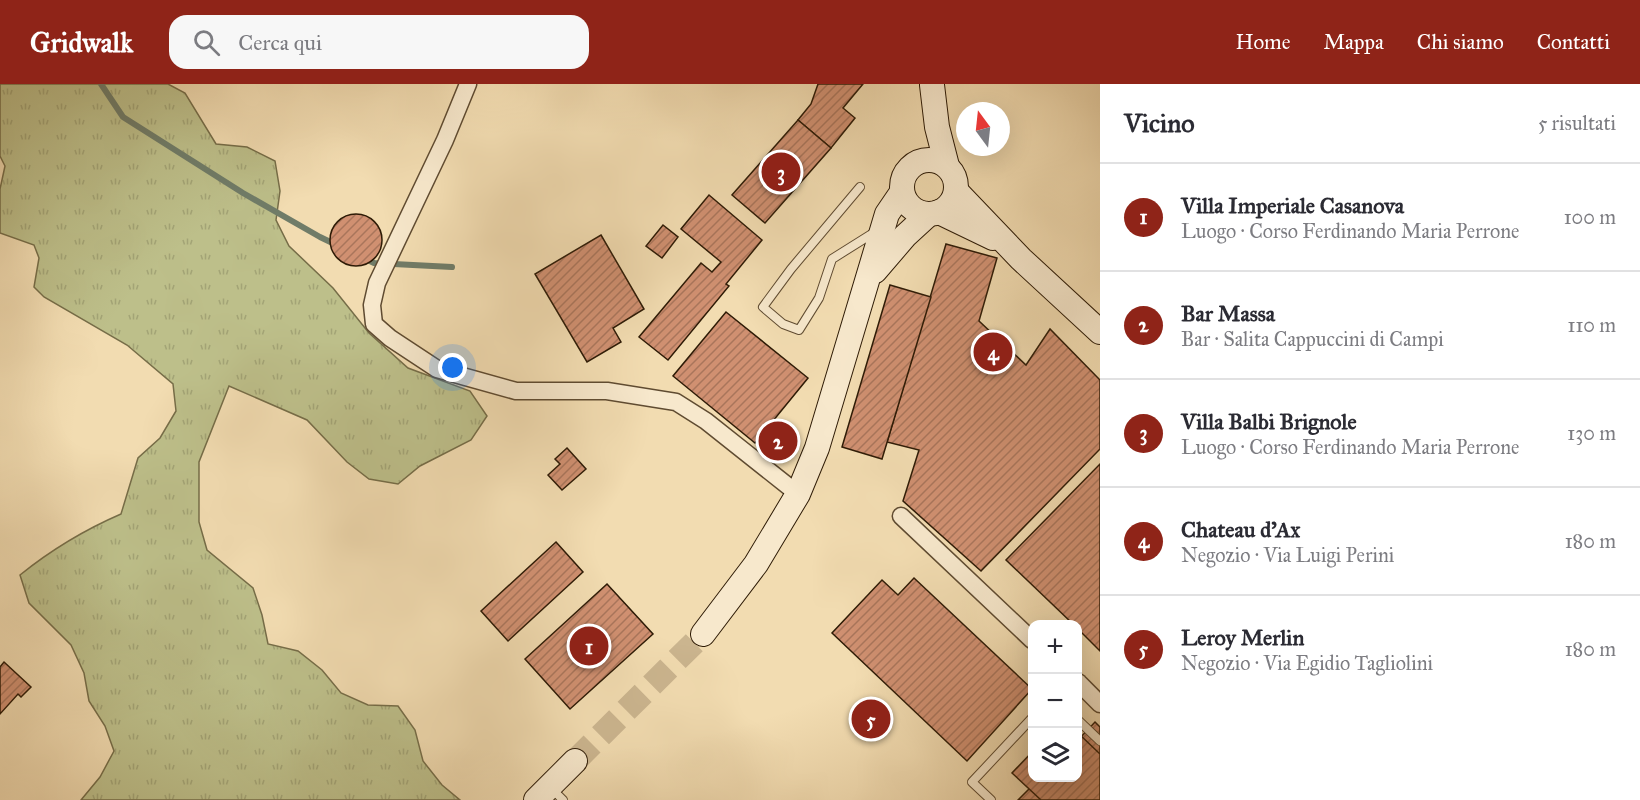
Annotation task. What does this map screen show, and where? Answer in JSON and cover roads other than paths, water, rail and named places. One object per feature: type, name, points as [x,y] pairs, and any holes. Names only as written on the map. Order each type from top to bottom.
[{"type":"main road","points":[[921,160],[932,84]]},
{"type":"main road","points":[[932,84],[937,127],[947,166]]},
{"type":"main road","points":[[703,633],[750,573],[798,494],[818,448],[887,214],[902,192],[905,172],[921,160],[939,161],[947,166],[953,173],[956,191],[1006,244],[1100,332]]},
{"type":"main road","points":[[869,277],[905,236],[934,213],[947,208],[956,191]]},
{"type":"main road","points":[[902,192],[912,208],[934,213],[1006,244]]},
{"type":"main road","points":[[549,795],[575,761]]},
{"type":"street","points":[[468,84],[440,150],[376,283],[372,305],[374,324],[390,338],[437,369],[516,391],[606,391],[676,402],[706,421],[798,494]]},
{"type":"street","points":[[901,516],[1028,636]]},
{"type":"street","points":[[1082,687],[1100,704]]},
{"type":"lane","points":[[860,187],[791,269],[763,307],[783,324],[799,330],[819,298],[832,259],[883,227]]},
{"type":"lane","points":[[992,800],[972,782],[1028,722]]},
{"type":"lane","points":[[1082,725],[1100,741]]},
{"type":"waterway","points":[[101,84],[123,117],[243,193],[320,237],[374,263],[452,267]]},
{"type":"tunnel","points":[[575,761],[703,634]]},
{"type":"place","name":"Villa Balbi Brignole","points":[[781,172]]},
{"type":"place","name":"Chateau d'Ax","points":[[993,352]]},
{"type":"place","name":"Bar Massa","points":[[778,441]]},
{"type":"place","name":"Villa Imperiale Casanova","points":[[589,646]]},
{"type":"place","name":"Leroy Merlin","points":[[871,719]]}]
